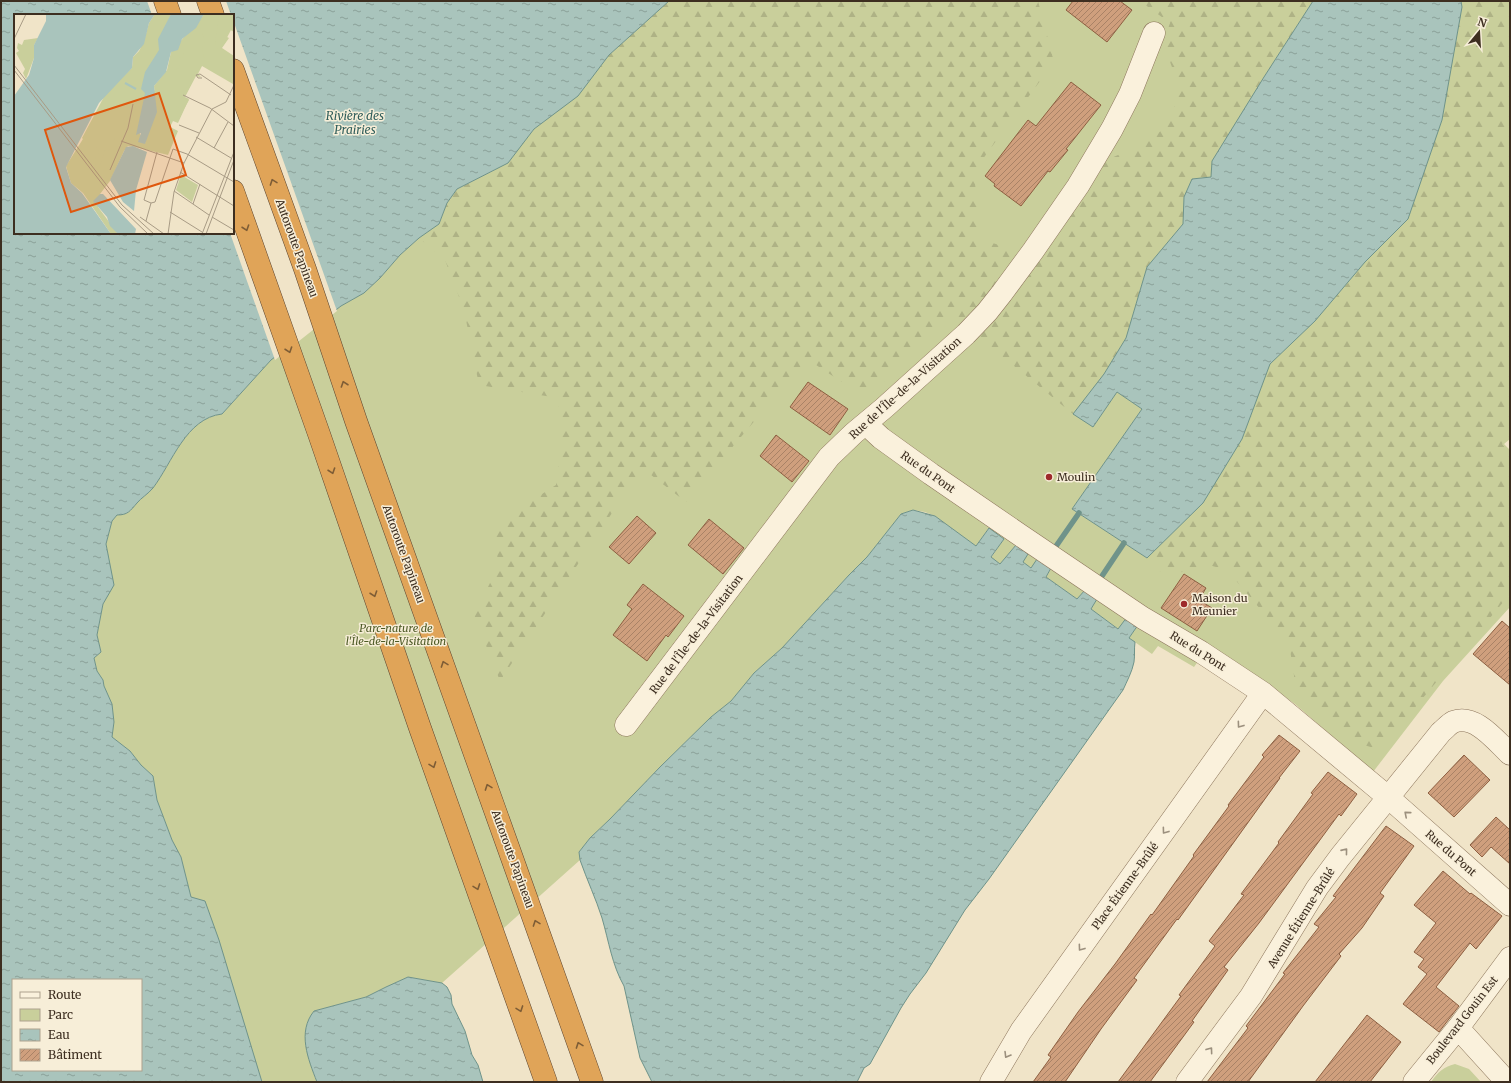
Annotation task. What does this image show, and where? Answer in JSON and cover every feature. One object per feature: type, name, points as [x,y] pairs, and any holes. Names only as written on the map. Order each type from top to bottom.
[{"type":"highway","points":[[165,1],[170,14]]},
{"type":"highway","points":[[208,1],[213,14]]},
{"type":"highway","name":"Autoroute Papineau","points":[[234,73],[305,269],[356,421],[592,1082]]},
{"type":"highway","points":[[234,194],[319,434],[420,728],[546,1082]]},
{"type":"street","name":"Rue de l'Île-de-la-Visitation","points":[[626,726],[829,457],[966,334],[987,312],[1029,257],[1078,186],[1112,129],[1130,94],[1154,32]]},
{"type":"street","name":"Rue du Pont","points":[[866,424],[881,438],[993,517],[1143,618],[1201,652],[1263,693],[1389,798],[1510,905]]},
{"type":"street","name":"Place Étienne-Brûlé","points":[[990,1082],[1021,1031],[1263,693]]},
{"type":"street","name":"Avenue Étienne-Brûlé","points":[[1187,1082],[1251,996],[1317,888],[1340,856],[1389,798],[1441,732],[1453,722],[1470,722],[1479,726],[1510,754]]},
{"type":"street","name":"Boulevard Gouin Est","points":[[1414,1082],[1458,1028],[1510,958]]},
{"type":"street","points":[[1458,1028],[1507,1082]]},
{"type":"green space","name":"Parc-nature de l'Île-de-la-Visitation","points":[[669,1],[1313,1],[1264,77],[1211,177],[1184,197],[1183,224],[1147,267],[1126,338],[1104,374],[1093,427],[1117,392],[1142,409],[1072,509],[1147,558],[1462,7],[1461,1],[1510,1],[1510,439],[1504,444],[1510,450],[1510,607],[1443,681],[1373,772],[1295,704],[1210,645],[1194,667],[1158,646],[1152,654],[1129,638],[1138,625],[1118,629],[1091,609],[1097,599],[1085,590],[1077,599],[1046,577],[1051,569],[1031,567],[1024,563],[1015,546],[1000,564],[991,558],[1004,539],[988,529],[976,546],[935,516],[925,512],[913,510],[901,514],[867,557],[782,648],[754,673],[731,701],[711,717],[590,838],[579,852],[580,860],[442,983],[408,977],[366,997],[314,1011],[314,1075],[317,1082],[262,1082],[242,1019],[191,897],[181,857],[172,840],[157,800],[153,776],[141,765],[130,751],[112,737],[114,722],[112,705],[103,680],[97,671],[94,658],[101,652],[97,635],[103,604],[113,585],[106,544],[112,521],[117,515],[128,512],[153,488],[181,443],[189,433],[209,417],[222,414],[271,360],[341,306],[364,293],[380,278],[400,255],[419,238],[439,224]]},
{"type":"green space","points":[[669,1],[1038,1],[1054,62],[974,171],[980,239],[1044,259],[1107,160],[1153,139],[1171,119],[1179,86],[1163,43],[1170,23],[1140,1],[1313,1],[1264,77],[1211,177],[1184,197],[1183,224],[1147,267],[1126,338],[1104,374],[1073,414],[954,317],[866,398],[807,359],[686,502],[642,468],[500,681],[474,615],[498,567],[495,524],[556,485],[561,439],[558,398],[479,385],[464,310],[445,260],[419,238],[439,224],[447,203],[457,189],[508,163],[534,129],[578,96],[609,55]]},
{"type":"green space","points":[[1461,1],[1510,1],[1510,436],[1502,444],[1510,453],[1510,594],[1407,717],[1374,748],[1344,739],[1295,682],[1289,643],[1227,570],[1205,564],[1176,574],[1159,571],[1147,558],[1203,503],[1242,439],[1270,364],[1315,321],[1366,262],[1408,219],[1462,7]]},
{"type":"green space","points":[[1455,1064],[1469,1069],[1481,1082],[1431,1082],[1441,1070]]},
{"type":"water","name":"Rivière des Prairies","points":[[1,1],[669,1],[609,55],[578,96],[534,129],[508,163],[457,189],[447,203],[439,224],[419,238],[400,255],[380,278],[364,293],[341,306],[271,360],[222,414],[209,417],[189,433],[181,443],[153,488],[128,512],[117,515],[112,521],[106,544],[114,585],[103,604],[97,635],[101,652],[94,658],[97,671],[103,680],[112,704],[114,722],[112,737],[130,751],[141,765],[153,776],[157,800],[172,840],[181,857],[191,897],[205,901],[219,940],[262,1082],[1,1082]]},
{"type":"water","points":[[1313,1],[1461,1],[1462,7],[1442,120],[1408,219],[1365,262],[1315,321],[1270,364],[1242,439],[1203,503],[1147,558],[1072,509],[1142,409],[1117,392],[1093,427],[1073,414],[1104,374],[1126,338],[1147,267],[1183,224],[1184,197],[1192,179],[1211,177],[1212,161]]},
{"type":"water","points":[[913,510],[935,516],[976,546],[989,528],[1004,539],[991,557],[1000,564],[1016,545],[1028,554],[1023,562],[1031,568],[1037,559],[1051,568],[1046,577],[1077,599],[1085,590],[1097,599],[1091,609],[1118,629],[1127,617],[1138,625],[1129,638],[1135,642],[1134,662],[1128,680],[1123,690],[989,879],[965,910],[926,973],[901,1008],[870,1064],[864,1068],[857,1082],[652,1082],[640,1058],[624,986],[614,962],[602,918],[580,860],[579,852],[590,838],[660,767],[711,717],[731,701],[754,673],[782,648],[867,557],[901,514]]},
{"type":"water","points":[[408,977],[442,983],[447,987],[451,995],[452,1004],[465,1031],[472,1055],[478,1065],[483,1082],[317,1082],[310,1064],[305,1037],[309,1019],[314,1011],[366,997]]},
{"type":"pier","points":[[147,1],[226,1],[231,14],[152,14]]},
{"type":"pier","points":[[234,23],[337,311],[275,360],[230,234],[234,234]]},
{"type":"building","points":[[1073,1],[1120,1],[1132,10],[1107,42],[1066,10]]},
{"type":"building","points":[[1071,82],[1101,105],[1066,149],[1068,150],[1050,172],[1048,171],[1021,206],[994,186],[995,184],[985,176],[1028,120],[1036,126]]},
{"type":"building","points":[[808,382],[848,409],[830,435],[790,407]]},
{"type":"building","points":[[776,435],[809,461],[792,482],[760,456]]},
{"type":"building","points":[[637,516],[656,533],[629,564],[609,547]]},
{"type":"building","points":[[709,519],[744,548],[723,574],[688,545]]},
{"type":"building","name":"Maison du Meunier","points":[[1184,574],[1206,588],[1199,600],[1212,608],[1197,631],[1161,608]]},
{"type":"building","points":[[643,584],[684,616],[668,637],[666,635],[647,661],[613,635],[632,609],[627,605]]},
{"type":"building","points":[[1502,621],[1510,628],[1510,685],[1473,654]]},
{"type":"building","points":[[1279,735],[1300,751],[1279,778],[1178,920],[1177,919],[1134,978],[1137,980],[1065,1082],[1033,1082],[1051,1057],[1048,1055],[1078,1012],[1151,914],[1152,915],[1229,806],[1228,805],[1264,757],[1262,755]]},
{"type":"building","points":[[1464,755],[1490,780],[1454,817],[1428,793]]},
{"type":"building","points":[[1328,772],[1357,794],[1341,816],[1339,814],[1259,923],[1224,967],[1228,970],[1192,1021],[1194,1022],[1150,1082],[1118,1082],[1181,996],[1179,995],[1215,946],[1209,941],[1244,895],[1241,894],[1313,794],[1311,793]]},
{"type":"building","points":[[1496,817],[1510,830],[1510,864],[1491,847],[1482,857],[1470,845]]},
{"type":"building","points":[[1386,826],[1414,846],[1380,893],[1384,896],[1362,928],[1339,954],[1341,956],[1248,1082],[1207,1082],[1248,1028],[1246,1026],[1285,974],[1283,973],[1319,927],[1314,924],[1336,897],[1333,896]]},
{"type":"building","points":[[1443,871],[1470,894],[1471,893],[1502,916],[1476,949],[1470,943],[1436,987],[1459,1006],[1439,1032],[1403,1004],[1427,974],[1418,967],[1424,959],[1414,952],[1436,923],[1414,905]]},
{"type":"building","points":[[1367,1015],[1401,1042],[1370,1082],[1315,1082]]},
{"type":"waterway","points":[[1052,552],[1079,513]]},
{"type":"waterway","points":[[1098,582],[1124,543]]},
{"type":"place","name":"Moulin","points":[[1049,477]]},
{"type":"place","name":"Maison du Meunier","points":[[1184,604]]}]
